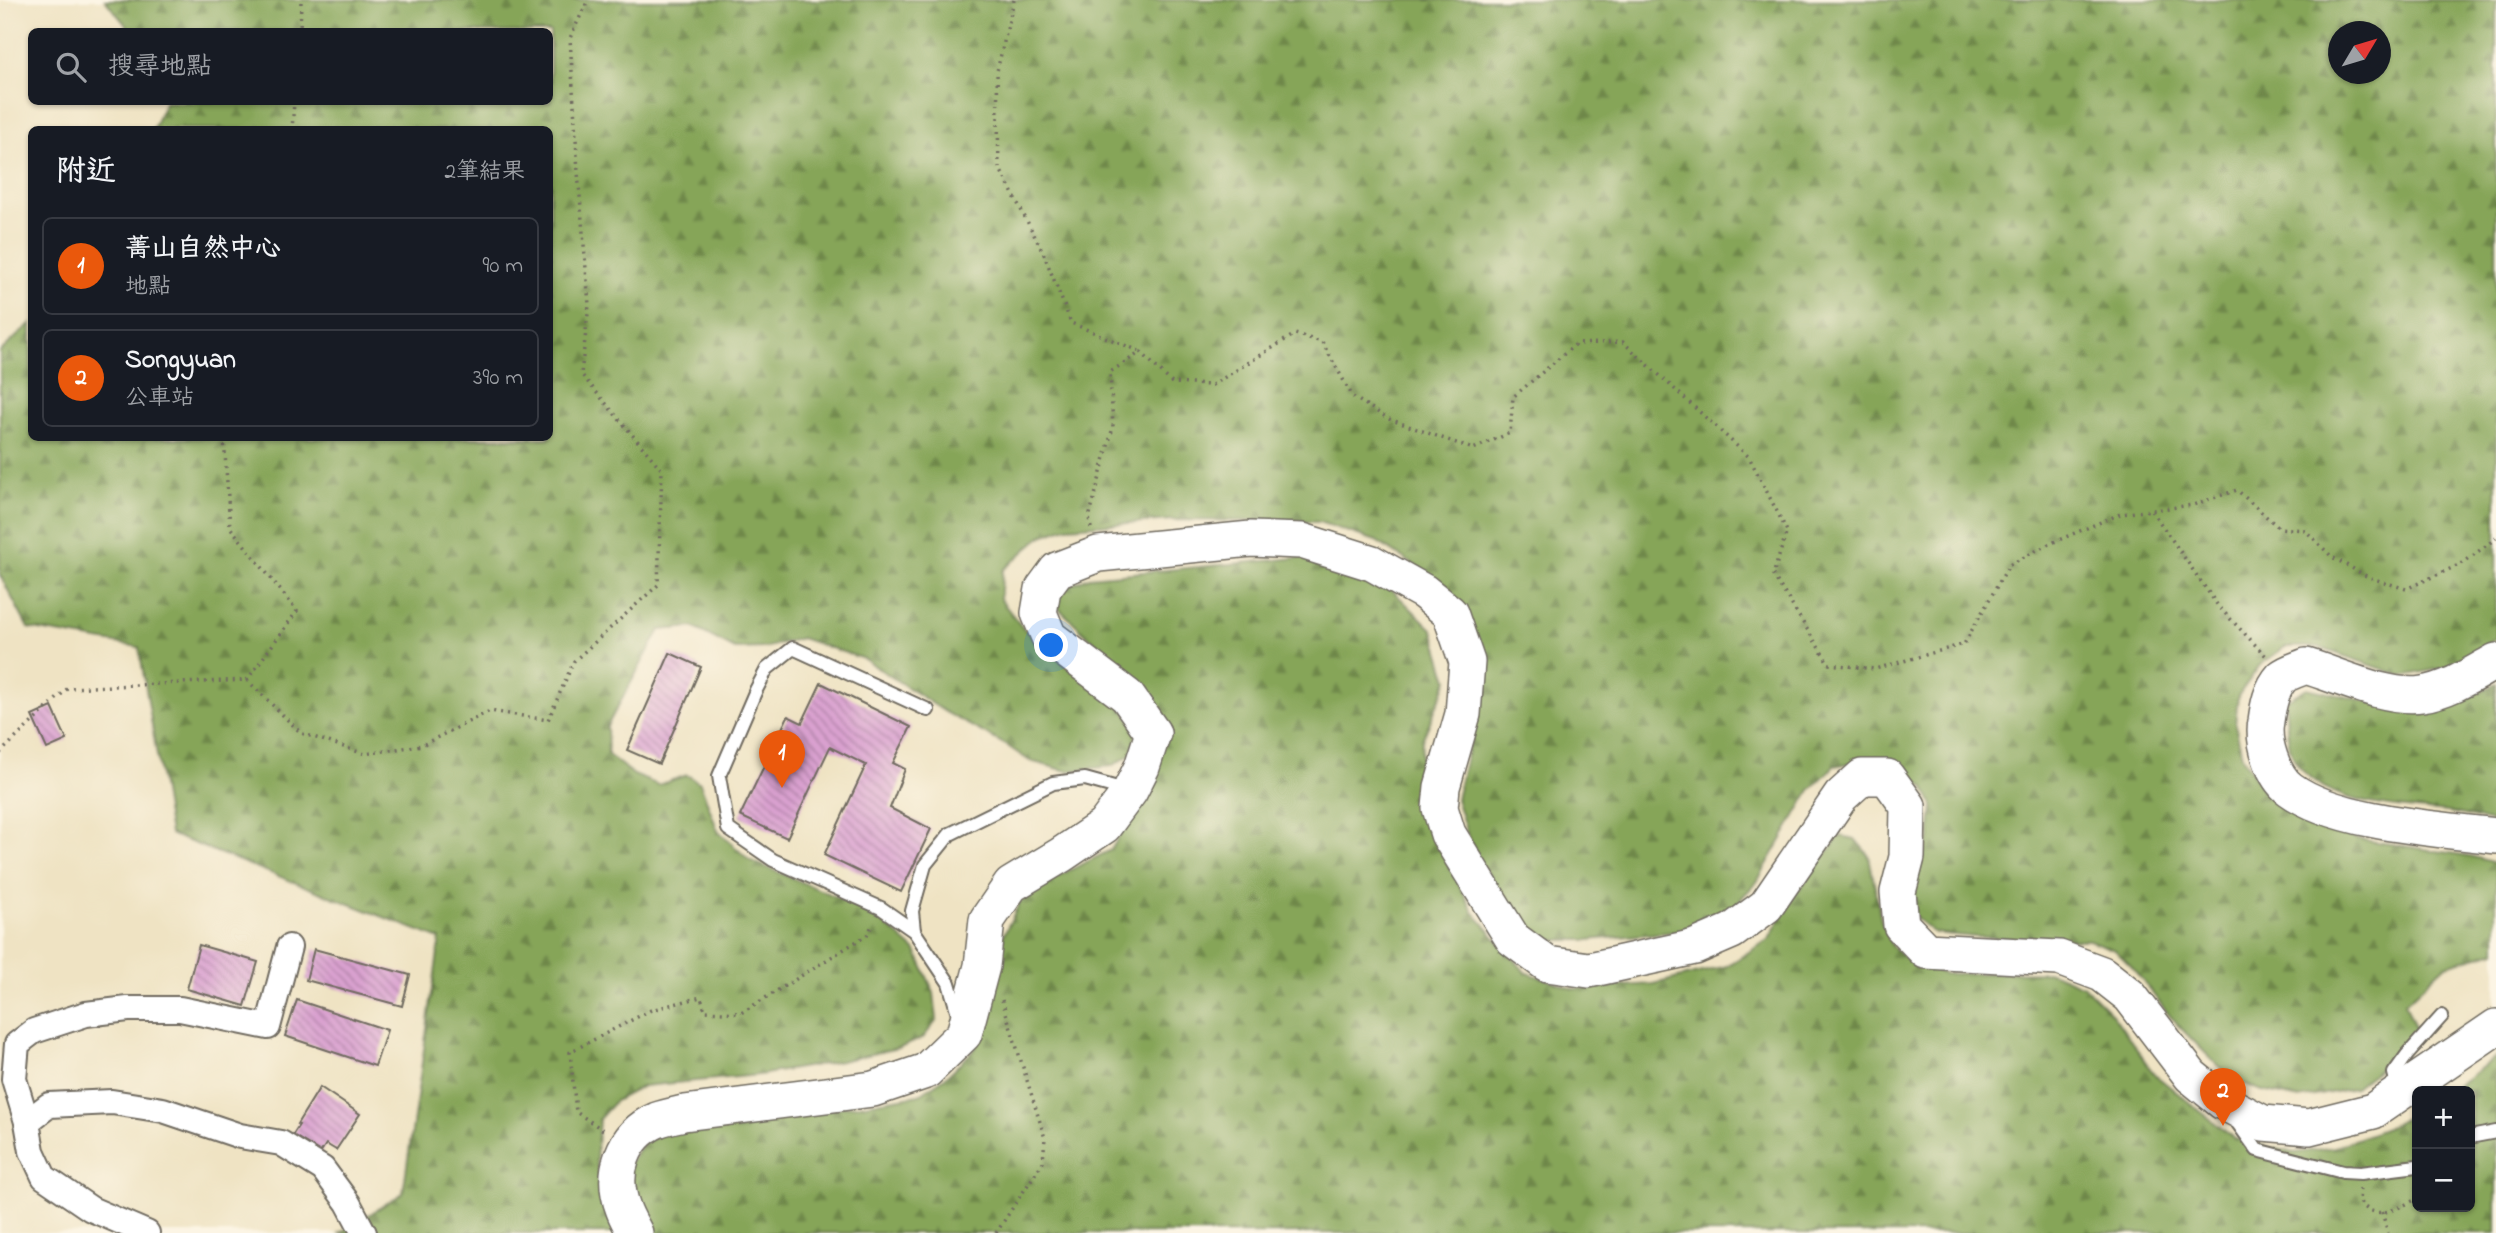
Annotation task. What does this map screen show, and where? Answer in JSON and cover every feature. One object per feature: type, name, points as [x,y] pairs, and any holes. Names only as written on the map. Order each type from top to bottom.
[{"type":"street","points":[[635,1233],[622,1207],[618,1182],[620,1161],[626,1144],[636,1132],[657,1120],[684,1113],[873,1089],[926,1071],[964,1034],[982,966],[987,920],[1010,885],[1104,826],[1130,791],[1142,767],[1153,733],[1127,696],[1049,637],[1039,613],[1043,589],[1057,570],[1098,554],[1251,539],[1302,541],[1372,563],[1424,592],[1450,613],[1467,662],[1463,714],[1442,787],[1440,808],[1448,834],[1513,939],[1546,964],[1589,970],[1695,947],[1732,931],[1766,906],[1841,796],[1862,777],[1887,778],[1908,806],[1907,857],[1898,892],[1901,925],[1926,951],[2059,958],[2102,974],[2130,996],[2191,1076],[2222,1102],[2263,1123],[2309,1126],[2373,1111],[2496,1027]]},
{"type":"street","points":[[2496,661],[2456,684],[2421,694],[2386,692],[2306,666],[2283,677],[2270,698],[2264,734],[2272,762],[2288,788],[2325,808],[2407,825],[2496,836]]},
{"type":"street","points":[[148,1233],[91,1209],[44,1177],[32,1152],[27,1122],[14,1079],[17,1044],[34,1031],[86,1014],[128,1009],[180,1009],[268,1027],[289,947]]},
{"type":"street","points":[[27,1122],[49,1105],[112,1102],[163,1110],[240,1136],[281,1143],[323,1169],[348,1203],[365,1233]]},
{"type":"lane","points":[[928,710],[793,648],[767,669],[719,776],[728,829],[773,860],[881,908],[914,931],[949,983],[964,1034]]},
{"type":"lane","points":[[914,931],[912,911],[925,865],[950,834],[1053,783],[1085,779],[1130,791]]},
{"type":"lane","points":[[2399,1093],[2395,1073],[2407,1055],[2442,1016]]},
{"type":"lane","points":[[2222,1102],[2257,1150],[2343,1172],[2361,1173],[2412,1167]]},
{"type":"lane","points":[[2475,1136],[2496,1132]]},
{"type":"path","points":[[300,28],[301,0]]},
{"type":"path","points":[[0,753],[68,688],[247,680],[301,733],[365,754],[422,745],[490,711],[548,720],[574,661],[658,585],[663,470],[581,374],[589,305],[570,38],[588,0]]},
{"type":"path","points":[[1014,0],[998,71],[999,167],[1043,252],[1071,323],[1140,352],[1172,383],[1212,385],[1295,334],[1322,342],[1353,397],[1389,419],[1473,449],[1510,433],[1513,397],[1576,344],[1623,342],[1749,457],[1787,531],[1773,575],[1829,664],[1875,669],[1964,644],[2009,565],[2049,544],[2120,514],[2193,505],[2237,490],[2279,528],[2305,530],[2332,557],[2368,577],[2406,589],[2463,563],[2496,538]]},
{"type":"path","points":[[292,126],[294,105]]},
{"type":"path","points":[[1098,554],[1089,518],[1112,427],[1110,372],[1140,352]]},
{"type":"path","points":[[223,441],[230,527],[297,611],[247,680]]},
{"type":"path","points":[[2152,510],[2218,606],[2283,677]]},
{"type":"path","points":[[626,1144],[576,1112],[570,1052],[651,1010],[701,997],[705,1011],[740,1013],[867,935],[881,908]]},
{"type":"path","points":[[982,966],[998,986],[1045,1138],[1042,1162],[996,1233]]},
{"type":"path","points":[[2361,1173],[2358,1200],[2372,1213],[2396,1209],[2412,1201]]},
{"type":"path","points":[[2382,1212],[2388,1233]]},
{"type":"green space","points":[[105,0],[2496,0],[2496,638],[2477,653],[2443,668],[2403,676],[2318,647],[2285,647],[2260,665],[2238,696],[2235,724],[2242,756],[2264,791],[2296,816],[2357,839],[2470,856],[2496,863],[2496,951],[2446,965],[2405,1003],[2419,1037],[2355,1088],[2299,1099],[2259,1090],[2237,1081],[2216,1064],[2174,1021],[2115,950],[2089,940],[1975,937],[1934,933],[1916,918],[1910,891],[1930,838],[1933,806],[1924,786],[1895,770],[1861,761],[1834,766],[1810,790],[1757,882],[1726,914],[1692,930],[1588,940],[1552,940],[1521,923],[1473,852],[1456,799],[1484,683],[1473,629],[1427,573],[1376,541],[1319,522],[1174,520],[1067,527],[1042,536],[1003,570],[1000,599],[1022,627],[1068,667],[1121,706],[1137,730],[1131,754],[1112,766],[1067,771],[1030,761],[945,712],[864,659],[801,638],[764,648],[735,649],[693,627],[660,630],[607,726],[608,755],[634,775],[658,785],[687,775],[700,783],[718,831],[749,860],[870,911],[916,951],[934,993],[937,1020],[923,1038],[902,1047],[841,1061],[759,1075],[643,1086],[615,1101],[599,1119],[596,1162],[606,1211],[617,1233],[340,1233],[403,1193],[440,939],[170,834],[139,647],[28,628],[0,575],[0,352],[28,326],[28,441],[553,441],[553,126],[154,126],[164,105],[553,105],[553,28],[128,28]]},
{"type":"green space","points":[[1307,557],[1392,590],[1433,630],[1448,680],[1422,740],[1419,787],[1434,837],[1474,913],[1525,972],[1574,989],[1654,984],[1727,966],[1769,939],[1788,904],[1840,836],[1855,839],[1869,856],[1881,920],[1892,947],[1914,965],[1945,974],[2051,972],[2084,986],[2113,1015],[2154,1074],[2235,1139],[2295,1153],[2335,1147],[2389,1127],[2412,1114],[2412,1212],[2475,1212],[2475,1086],[2457,1086],[2496,1057],[2496,1233],[653,1233],[646,1227],[627,1167],[642,1144],[672,1128],[919,1095],[949,1074],[975,1049],[988,1014],[1002,938],[1020,902],[1060,875],[1111,850],[1149,784],[1136,681],[1056,606],[1061,589],[1089,577]]},
{"type":"green space","points":[[2496,684],[2496,823],[2459,814],[2389,806],[2345,796],[2325,788],[2308,776],[2292,754],[2285,701],[2307,688],[2416,712],[2466,698]]},
{"type":"building","points":[[670,653],[701,667],[659,764],[627,750]]},
{"type":"building","points":[[821,683],[911,727],[893,763],[905,769],[890,808],[931,829],[901,892],[824,855],[866,765],[830,747],[787,838],[740,816],[788,716],[802,723]]},
{"type":"building","points":[[52,707],[67,740],[47,749],[32,716]]},
{"type":"building","points":[[199,945],[258,962],[245,1006],[187,989]]},
{"type":"building","points":[[314,949],[410,975],[402,1006],[306,980]]},
{"type":"building","points":[[297,1000],[387,1030],[375,1066],[285,1036]]},
{"type":"building","points":[[320,1087],[360,1114],[336,1150],[326,1144],[308,1171],[281,1153]]},
{"type":"place","name":"菁山自然中心","points":[[782,788]]},
{"type":"place","name":"Songyuan","points":[[2223,1126]]}]
